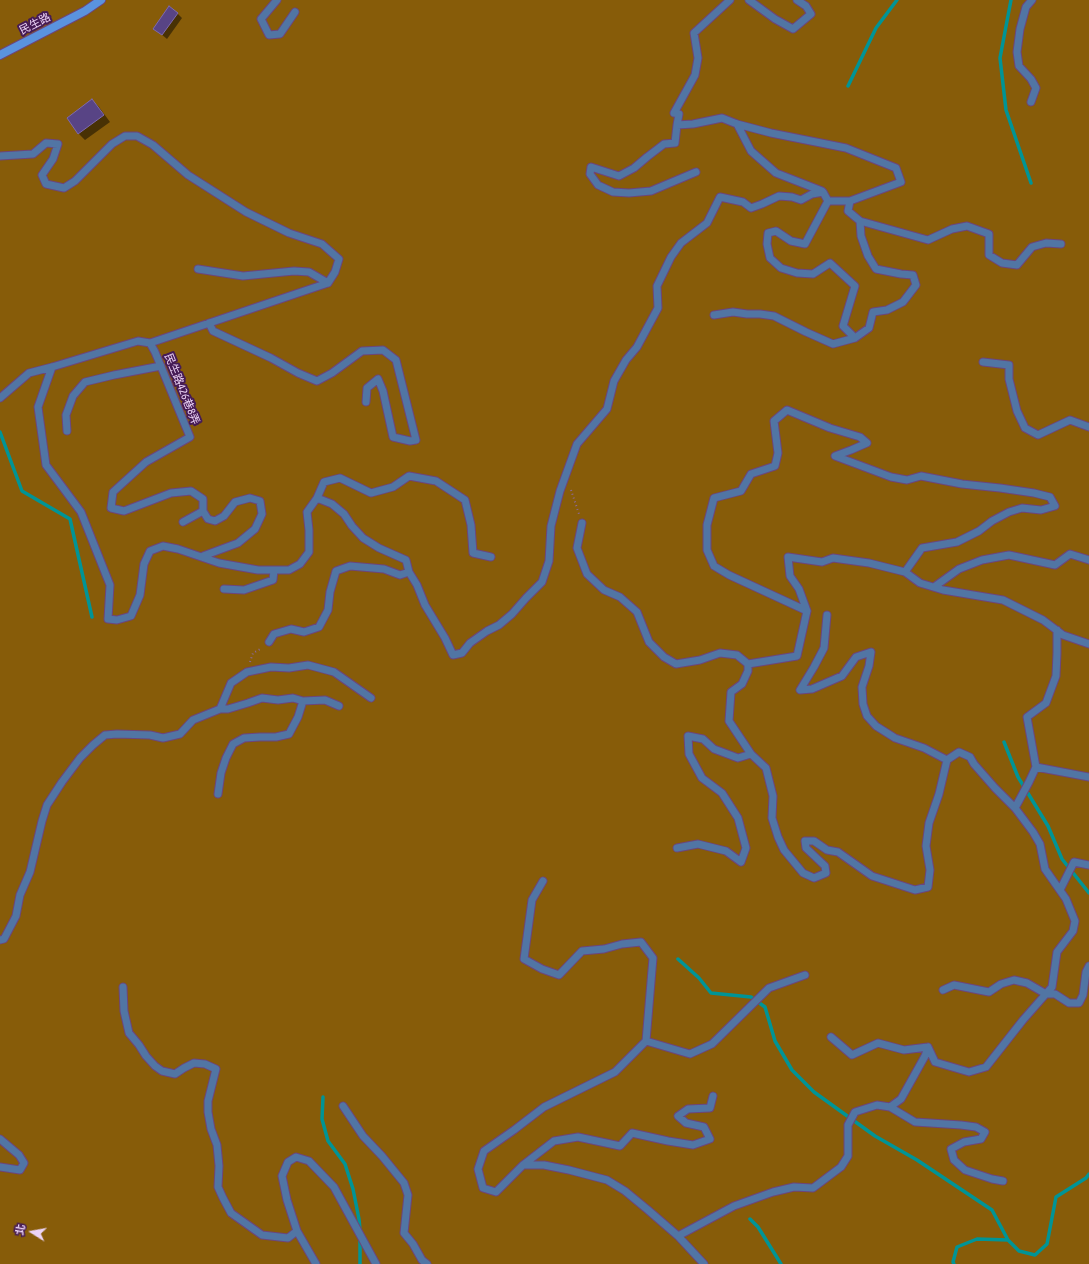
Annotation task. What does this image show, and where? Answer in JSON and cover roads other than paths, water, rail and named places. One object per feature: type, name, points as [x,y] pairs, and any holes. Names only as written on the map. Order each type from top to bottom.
[{"type":"street","name":"民生路","points":[[0,55],[85,11],[101,0]]},
{"type":"lane","points":[[277,0],[261,19],[269,35],[280,34],[295,12]]},
{"type":"lane","points":[[696,172],[651,191],[629,193],[613,192],[598,184],[590,174],[591,167],[619,176],[634,168],[647,156],[664,144],[675,143],[679,114],[674,113],[695,75],[698,58],[694,33],[730,0]]},
{"type":"lane","points":[[749,0],[775,19],[793,29],[811,14],[806,6],[797,0]]},
{"type":"lane","points":[[1031,102],[1036,88],[1031,79],[1019,66],[1017,52],[1020,29],[1026,7],[1032,0]]},
{"type":"lane","points":[[677,125],[694,124],[722,118],[737,124],[771,133],[846,148],[896,168],[901,182],[850,201],[828,201]]},
{"type":"lane","points":[[737,124],[751,151],[776,173],[823,192],[828,201]]},
{"type":"lane","points":[[0,156],[33,154],[46,143],[58,144],[53,159],[42,175],[46,184],[64,188],[75,181],[112,144],[125,136],[137,136],[153,145],[188,175],[246,212],[289,233],[322,244],[339,260],[336,272],[328,283],[150,343],[138,341],[29,373],[0,398]]},
{"type":"lane","points":[[317,498],[332,504],[344,514],[363,538],[379,548],[406,560],[409,572],[425,605],[445,638],[453,655],[462,653],[470,643],[487,631],[499,625],[512,614],[542,582],[549,561],[551,526],[560,491],[577,444],[607,409],[614,381],[626,360],[637,346],[658,308],[657,286],[681,242],[707,223],[720,197],[743,202],[751,208],[779,196],[792,196],[801,200],[812,194],[823,192]]},
{"type":"lane","points":[[828,201],[805,244],[791,241],[776,231],[768,233],[767,244],[770,258],[781,268],[797,273],[813,274],[830,263],[855,286],[843,326],[855,338]]},
{"type":"lane","points":[[850,201],[848,211],[860,221],[928,240],[952,229],[967,226],[989,234],[989,255],[1002,263],[1017,265],[1032,247],[1046,243],[1061,244]]},
{"type":"lane","points":[[714,314],[733,312],[774,316],[833,344],[855,338],[869,328],[873,312],[887,310],[903,302],[916,285],[913,275],[876,270],[868,256],[861,236],[860,221]]},
{"type":"lane","points":[[198,268],[243,276],[294,271],[309,272],[328,283]]},
{"type":"lane","points":[[209,323],[213,331],[317,381],[332,373],[362,352],[383,350],[396,360],[416,440],[410,441],[393,437],[383,392],[378,379],[367,388],[366,402]]},
{"type":"lane","name":"民生路426巷8弄","points":[[150,343],[190,437],[146,462],[112,492],[111,508],[124,512],[170,493],[191,491],[203,499],[203,510]]},
{"type":"lane","points":[[983,362],[1009,365],[1009,379],[1017,411],[1026,428],[1038,435],[1070,420],[1089,428]]},
{"type":"lane","points":[[67,431],[66,415],[73,396],[85,382],[161,366]]},
{"type":"lane","points":[[52,367],[38,407],[46,465],[81,512],[110,585],[108,618],[117,620],[131,616],[140,595],[144,564],[150,551],[163,546],[203,556],[219,563],[239,568],[258,570],[289,570],[300,564],[309,552],[308,512],[317,498],[324,482],[340,478],[371,493],[393,487],[409,476],[436,481],[466,500],[471,525],[473,553],[491,557]]},
{"type":"lane","points":[[806,611],[729,575],[714,566],[707,550],[707,525],[714,498],[741,491],[751,474],[775,466],[778,453],[774,421],[787,410],[823,425],[860,437],[867,443],[835,456],[891,477],[907,480],[921,476],[962,484],[1034,493],[1050,497],[1055,506],[1041,510],[1022,508],[1009,512],[979,531],[957,542],[922,548],[905,572]]},
{"type":"lane","points":[[183,522],[203,510],[208,519],[215,521],[224,516],[235,502],[250,498],[260,501],[262,514],[255,529],[238,543],[203,556]]},
{"type":"lane","points":[[582,523],[577,548],[587,574],[604,590],[620,597],[637,612],[649,642],[664,657],[676,664],[700,660],[720,653],[737,655],[748,664],[797,656],[806,611],[799,589],[790,576],[788,557],[822,562],[833,558],[869,563],[905,572],[920,583],[934,587],[1003,600],[1043,620],[1063,635],[1089,644]]},
{"type":"lane","points":[[934,587],[959,569],[982,560],[1009,555],[1055,565],[1070,554],[1089,560]]},
{"type":"lane","points":[[269,642],[274,634],[291,629],[304,632],[319,626],[328,610],[330,592],[336,572],[350,566],[384,569],[400,575],[409,572]]},
{"type":"lane","points":[[224,589],[244,590],[272,580],[274,570]]},
{"type":"lane","points":[[828,615],[824,648],[800,690],[812,689],[842,676],[856,657],[871,652],[869,666],[862,687],[863,704],[867,716],[876,726],[895,738],[924,748],[947,760]]},
{"type":"lane","points":[[1015,808],[1036,767],[1027,717],[1046,703],[1056,676],[1056,630]]},
{"type":"lane","points":[[748,664],[748,671],[742,684],[731,692],[729,721],[751,754],[766,768],[773,796],[772,818],[778,837],[784,850],[803,873],[814,878],[826,873],[825,866],[806,848],[806,841],[814,841],[827,850],[838,852],[872,876],[915,890],[928,887],[930,870],[926,846],[929,823],[947,760],[959,752],[970,757],[974,764],[1015,808],[1034,832],[1040,844],[1045,869],[1066,899],[1075,921],[1073,931],[1057,952],[1052,987],[1023,1020],[986,1067],[969,1072],[935,1062],[928,1047]]},
{"type":"lane","points":[[220,709],[231,683],[247,672],[271,667],[289,668],[308,666],[334,672],[371,698]]},
{"type":"lane","points":[[0,940],[4,939],[16,916],[20,895],[30,872],[42,821],[48,805],[62,782],[80,758],[105,735],[150,734],[163,738],[180,734],[193,720],[220,709],[228,709],[262,698],[278,700],[293,698],[303,701],[325,700],[340,706]]},
{"type":"lane","points":[[218,794],[221,774],[226,758],[233,744],[244,738],[276,737],[289,734],[298,717],[303,701]]},
{"type":"lane","points":[[677,848],[698,844],[726,851],[741,862],[746,848],[738,818],[722,794],[702,778],[689,754],[688,736],[703,739],[714,749],[738,758],[751,754]]},
{"type":"lane","points":[[1036,767],[1089,777]]},
{"type":"lane","points":[[1060,890],[1074,862],[1089,865]]},
{"type":"lane","points":[[543,881],[532,900],[524,959],[542,969],[559,975],[582,952],[604,949],[622,944],[642,942],[653,958],[646,1041],[615,1072],[544,1107],[484,1151],[478,1169],[483,1188],[496,1192],[523,1165],[554,1141],[578,1137],[620,1146],[632,1132],[668,1141],[693,1145],[710,1139],[704,1126],[686,1123],[678,1116],[688,1109],[710,1108],[713,1096]]},
{"type":"lane","points":[[943,990],[954,985],[989,992],[1001,984],[1014,980],[1027,983],[1046,994],[1055,994],[1070,1004],[1078,1004],[1083,995],[1086,972],[1089,966]]},
{"type":"lane","points":[[646,1041],[690,1054],[712,1044],[769,988],[806,975]]},
{"type":"lane","points":[[123,987],[124,1011],[130,1033],[155,1066],[162,1071],[175,1074],[194,1063],[205,1064],[216,1069],[208,1101],[208,1112],[211,1129],[217,1145],[219,1166],[218,1187],[231,1213],[262,1235],[288,1238],[297,1232]]},
{"type":"lane","points":[[831,1037],[852,1055],[878,1043],[904,1050],[928,1047]]},
{"type":"lane","points":[[890,1107],[901,1099],[925,1056],[928,1047]]},
{"type":"lane","points":[[678,1236],[734,1206],[773,1192],[794,1187],[813,1188],[840,1167],[848,1156],[848,1126],[855,1112],[877,1105],[890,1107],[915,1122],[976,1127],[985,1132],[981,1139],[964,1142],[951,1149],[954,1160],[965,1170],[984,1177],[1003,1180]]},
{"type":"lane","points":[[343,1106],[364,1136],[404,1183],[408,1195],[404,1233],[414,1244],[422,1260],[427,1264]]},
{"type":"lane","points":[[0,1139],[19,1155],[24,1164],[20,1170],[0,1167]]},
{"type":"lane","points":[[316,1264],[297,1232],[287,1200],[282,1176],[288,1162],[296,1157],[309,1161],[334,1187],[376,1264]]},
{"type":"lane","points":[[523,1165],[544,1165],[607,1180],[625,1191],[678,1236],[704,1264]]},
{"type":"waterway","points":[[848,86],[876,28],[897,0]]},
{"type":"waterway","points":[[1011,0],[1000,58],[1006,110],[1031,183]]},
{"type":"waterway","points":[[0,432],[22,491],[70,519],[92,617]]},
{"type":"waterway","points":[[1004,742],[1018,777],[1048,826],[1062,859],[1089,893]]},
{"type":"waterway","points":[[678,959],[699,978],[711,993],[751,997],[765,1007],[775,1041],[792,1070],[814,1092],[875,1136],[917,1160],[992,1210],[1008,1240]]},
{"type":"waterway","points":[[323,1097],[322,1119],[328,1141],[345,1164],[353,1189],[360,1230]]},
{"type":"waterway","points":[[954,1264],[953,1262],[957,1247],[977,1239],[1008,1240],[1019,1251],[1035,1255],[1047,1244],[1056,1197],[1086,1178],[1089,1174]]},
{"type":"waterway","points":[[750,1219],[758,1227],[781,1264]]},
{"type":"waterway","points":[[360,1238],[360,1264]]}]
